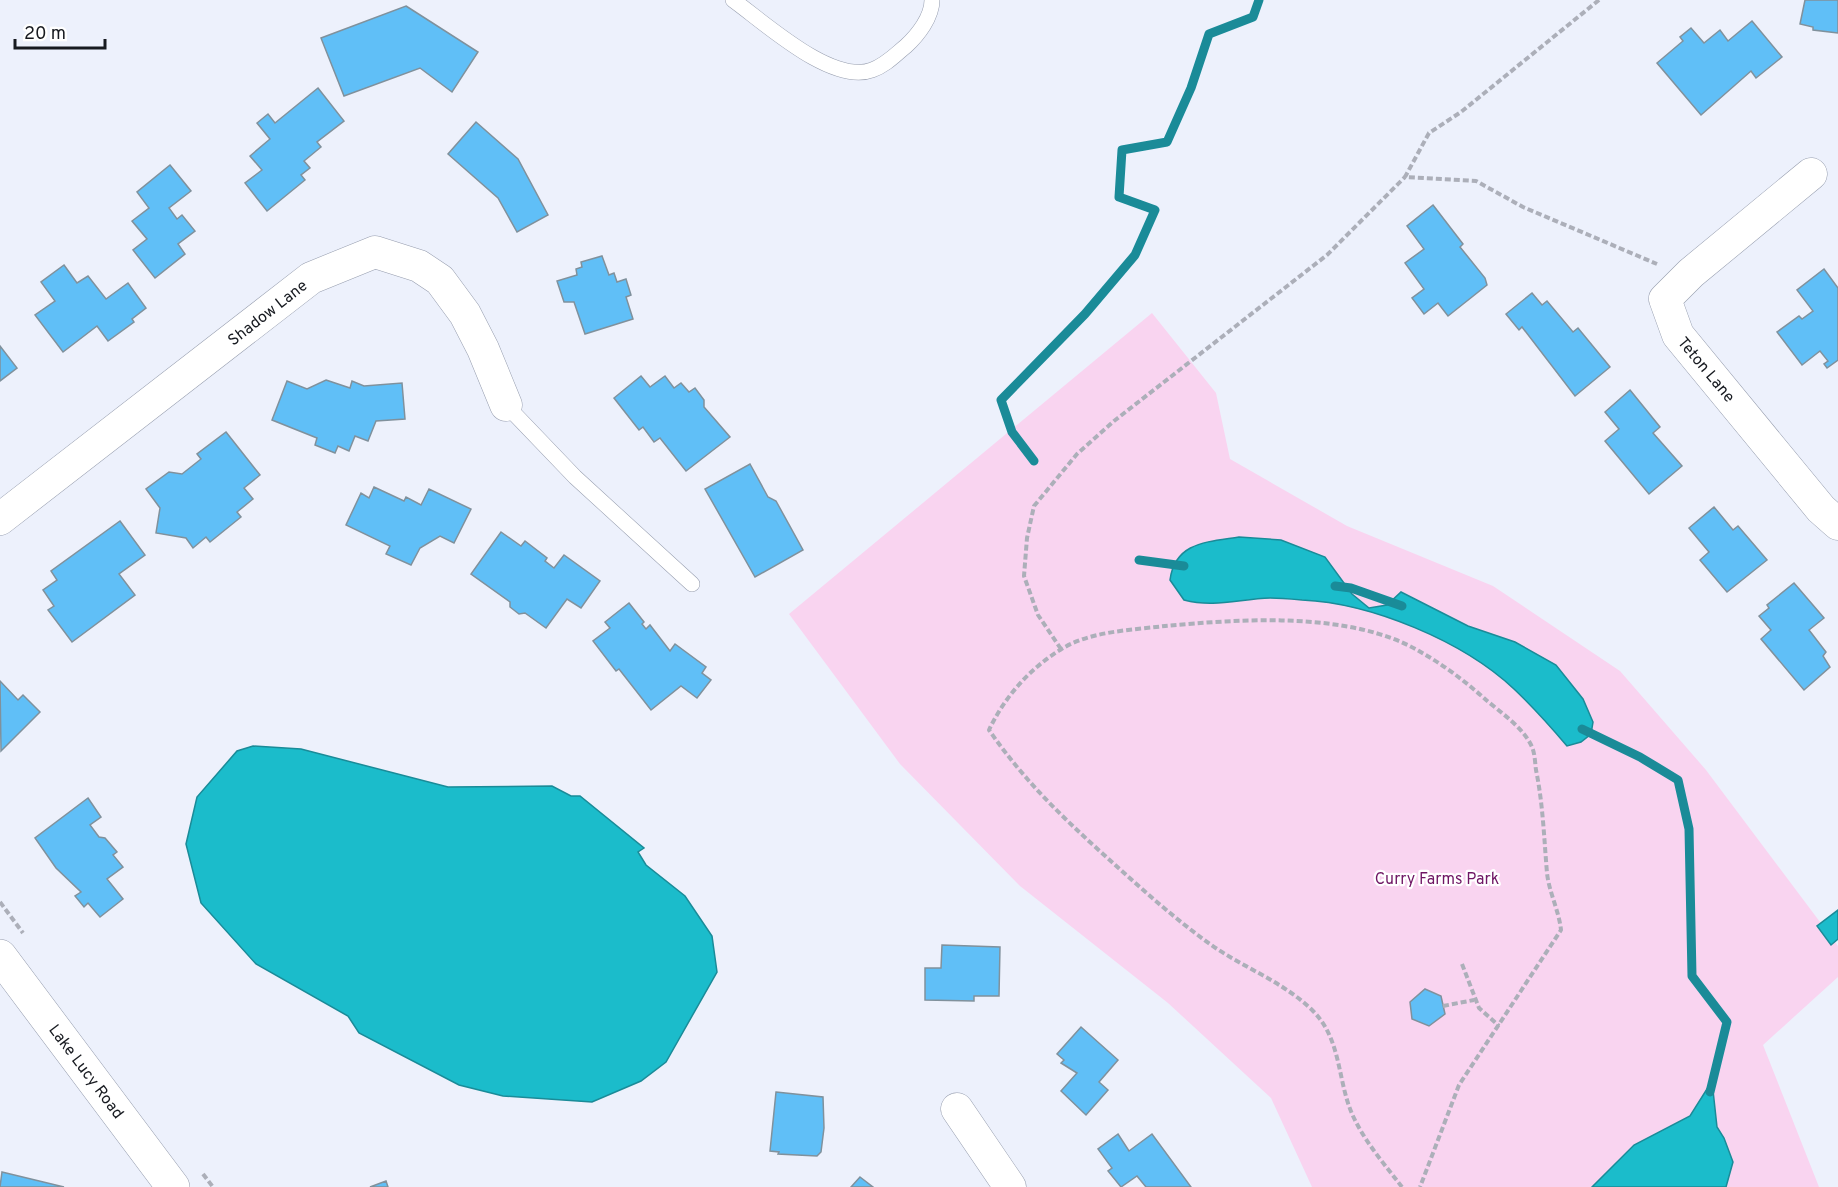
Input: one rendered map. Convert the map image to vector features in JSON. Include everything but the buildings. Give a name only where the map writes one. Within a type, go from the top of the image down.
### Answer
[{"type":"street","name":"Teton Lane","points":[[1811,174],[1691,273],[1665,299],[1678,335],[1821,509],[1838,524]]},
{"type":"street","name":"Shadow Lane","points":[[0,519],[311,278],[375,252],[419,266],[440,280],[465,314],[483,349],[506,405]]},
{"type":"street","name":"Lake Lucy Road","points":[[0,956],[173,1187]]},
{"type":"street","points":[[957,1109],[1010,1187]]},
{"type":"lane","points":[[733,0],[822,63],[852,74],[871,71],[887,63],[913,39],[932,10],[932,0]]},
{"type":"lane","points":[[506,405],[575,477],[692,584]]},
{"type":"path","points":[[1060,649],[1038,615],[1024,576],[1027,538],[1034,506],[1077,454],[1107,427],[1327,255],[1405,177],[1428,134],[1461,112],[1599,0]]},
{"type":"path","points":[[1405,177],[1476,182],[1523,207],[1643,260],[1691,273]]},
{"type":"path","points":[[1402,1187],[1374,1150],[1353,1115],[1330,1033],[1315,1013],[1294,993],[1205,941],[1151,898],[1016,770],[989,730],[1000,706],[1026,677],[1060,649],[1089,638],[1131,630],[1206,622],[1310,621],[1363,630],[1418,650],[1468,684],[1514,724],[1532,747],[1541,796],[1547,876],[1559,912],[1562,930],[1459,1085],[1420,1187]]},
{"type":"path","points":[[1462,964],[1474,1000],[1484,1015],[1499,1026]]},
{"type":"path","points":[[1443,1006],[1474,1000]]},
{"type":"green space","name":"Curry Farms Park","points":[[1152,313],[1216,393],[1230,459],[1347,526],[1493,586],[1620,671],[1706,770],[1838,946],[1838,977],[1763,1045],[1819,1187],[1312,1187],[1271,1098],[1168,1003],[1020,886],[900,764],[789,614]]},
{"type":"water","points":[[1239,537],[1281,540],[1325,557],[1352,594],[1369,608],[1387,605],[1401,592],[1468,626],[1515,642],[1556,665],[1583,699],[1593,722],[1591,734],[1581,742],[1567,746],[1514,689],[1493,672],[1469,655],[1443,641],[1386,617],[1357,608],[1294,599],[1270,598],[1216,603],[1184,600],[1170,580],[1178,558],[1194,546]]},
{"type":"water","points":[[253,746],[301,749],[448,787],[552,786],[571,796],[580,796],[644,848],[638,852],[646,865],[685,896],[712,936],[717,972],[666,1062],[641,1081],[592,1102],[503,1096],[459,1085],[359,1033],[348,1016],[256,964],[201,903],[186,844],[197,797],[237,751]]},
{"type":"water","points":[[1838,910],[1838,939],[1831,945],[1817,926]]},
{"type":"water","points":[[1712,1081],[1717,1127],[1733,1162],[1726,1187],[1592,1187],[1634,1145],[1690,1116]]},
{"type":"waterway","points":[[1034,461],[1012,432],[1001,400],[1085,314],[1135,255],[1155,210],[1119,197],[1122,150],[1167,142],[1191,88],[1209,34],[1253,17],[1259,0]]},
{"type":"waterway","points":[[1139,560],[1184,566]]},
{"type":"waterway","points":[[1335,586],[1351,588],[1402,606]]},
{"type":"waterway","points":[[1582,729],[1640,757],[1678,780],[1689,829],[1692,976],[1727,1022],[1710,1092]]}]
